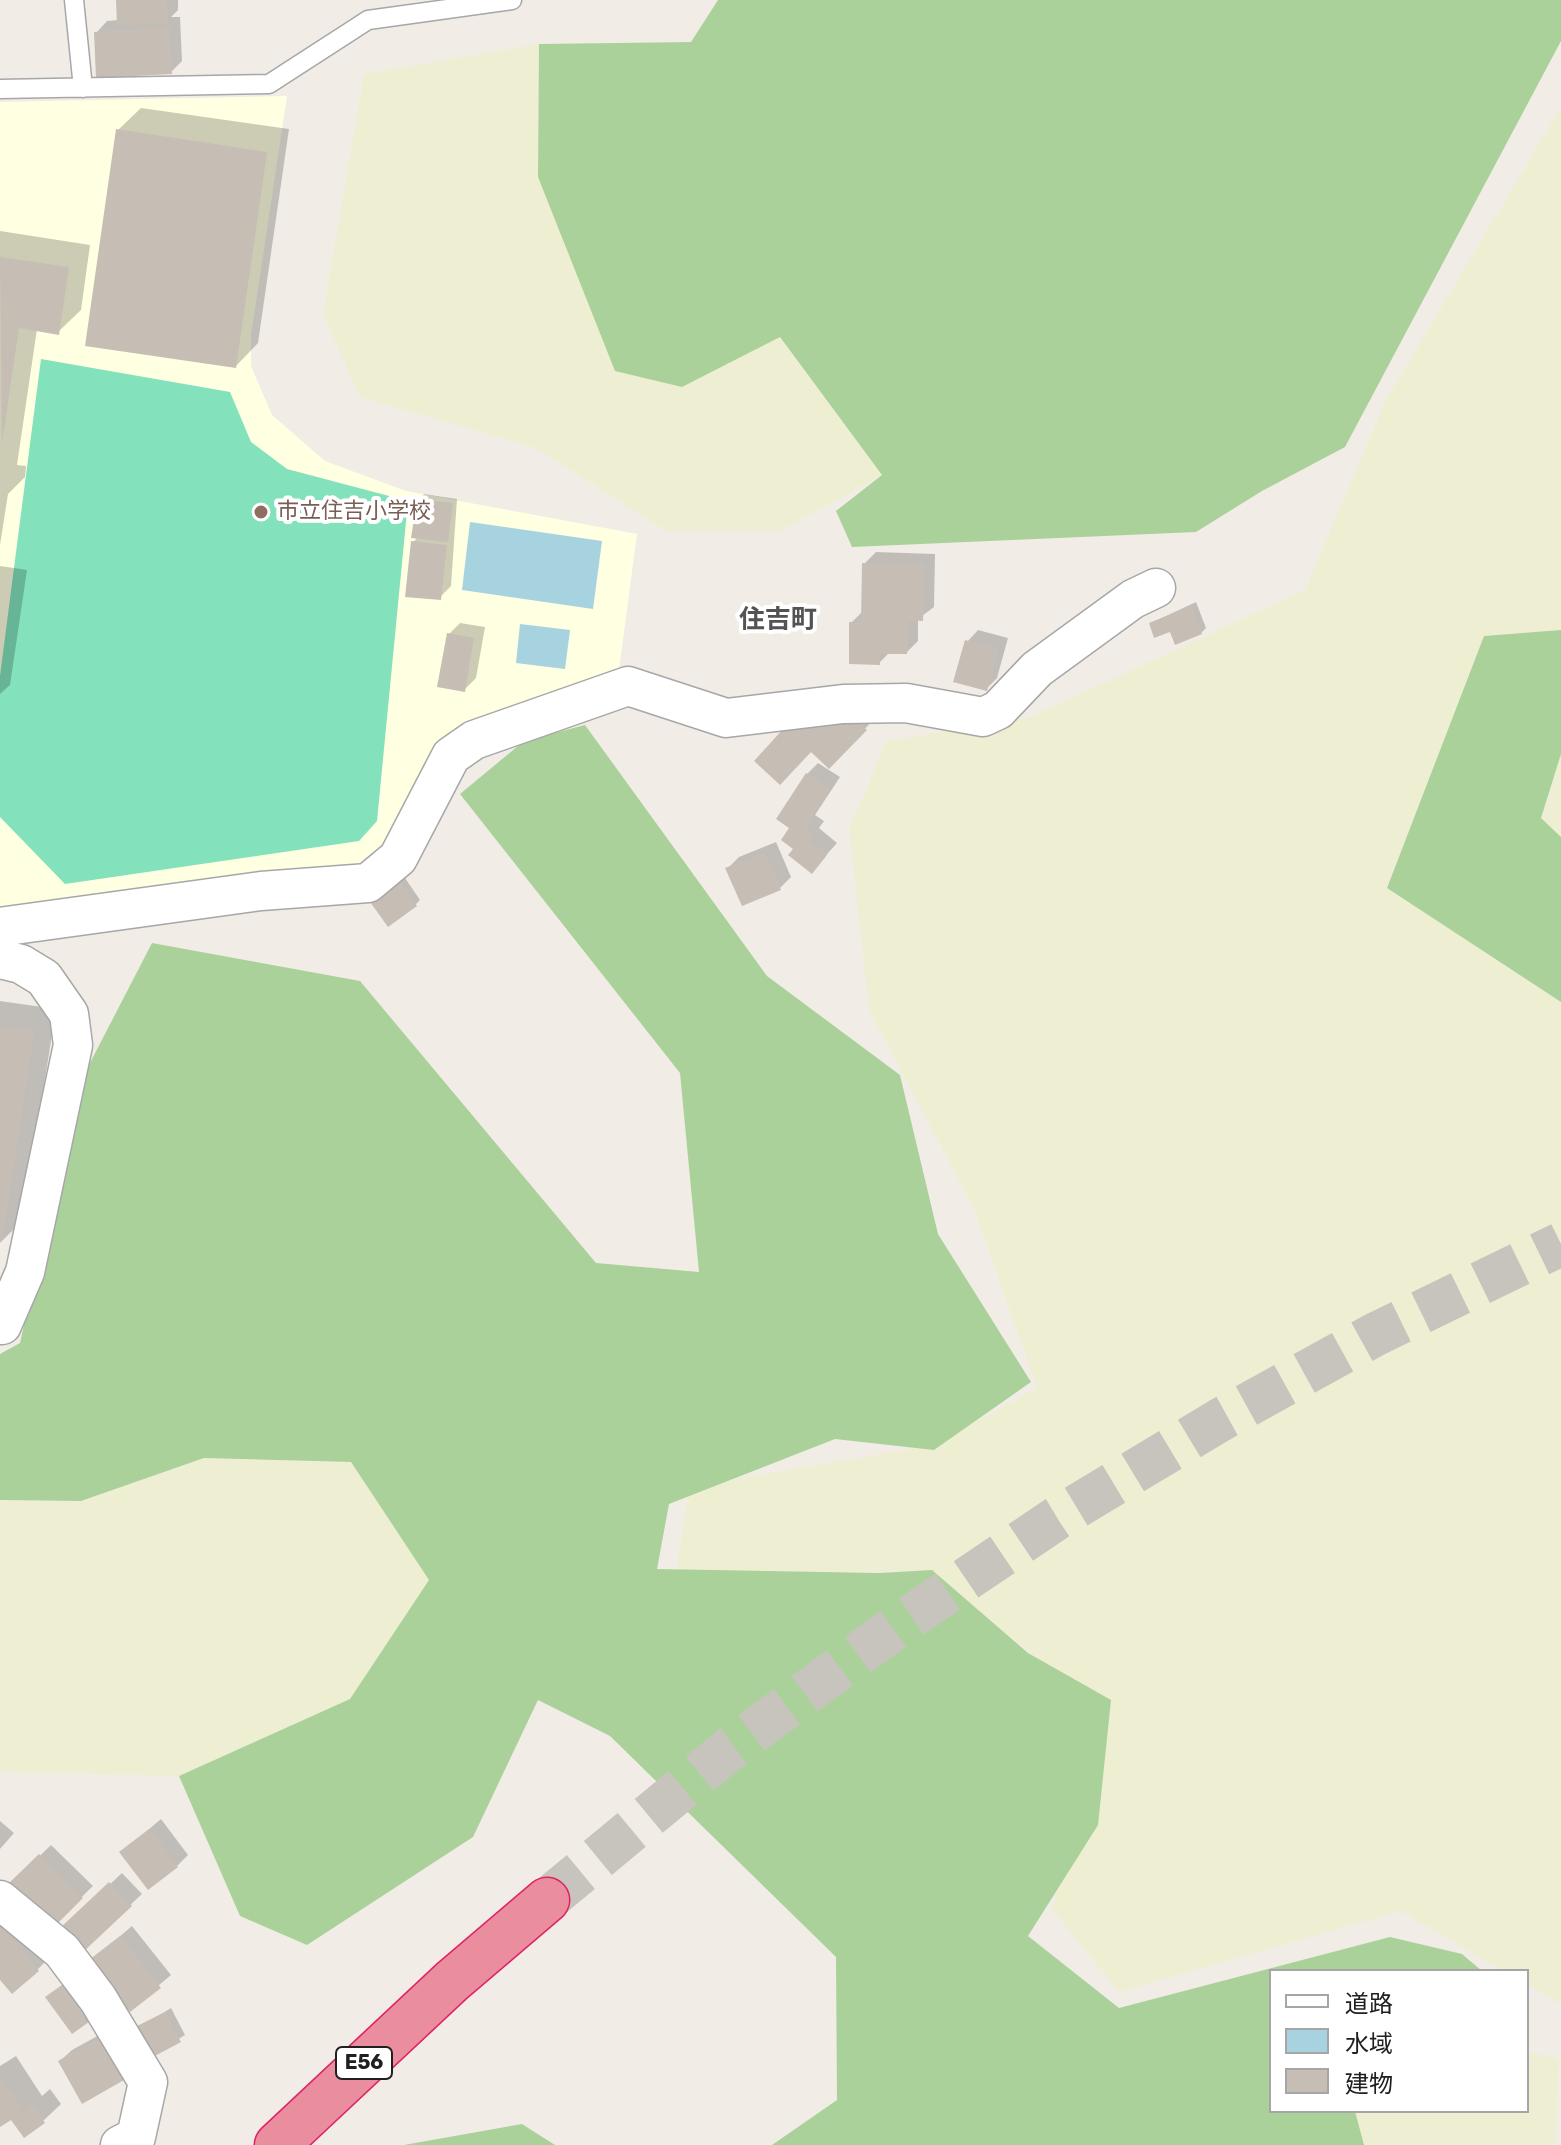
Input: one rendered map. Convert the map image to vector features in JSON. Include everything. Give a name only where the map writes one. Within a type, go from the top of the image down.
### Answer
[{"type":"highway","name":"E56","points":[[277,2145],[452,1981],[547,1900]]},
{"type":"highway","points":[[322,2145],[452,1981]]},
{"type":"street","points":[[0,927],[261,891],[368,883],[398,858],[451,756],[474,740],[628,686],[726,718],[843,704],[906,703],[983,717],[998,710],[1037,669],[1133,599],[1156,588]]},
{"type":"street","points":[[0,959],[21,964],[44,978],[69,1014],[73,1045],[25,1272],[2,1325]]},
{"type":"street","points":[[0,1900],[62,1951],[98,1999],[148,2082],[136,2137],[120,2145]]},
{"type":"lane","points":[[74,0],[83,88]]},
{"type":"lane","points":[[0,89],[269,84],[368,20],[512,0]]},
{"type":"shaded area","points":[[539,44],[538,177],[682,387],[779,337],[882,475],[780,531],[666,531],[536,448],[360,397],[323,314],[364,74]]},
{"type":"shaded area","name":"市立住吉小学校","points":[[287,96],[251,335],[251,366],[272,415],[325,461],[406,491],[637,534],[619,670],[447,740],[389,846],[364,864],[0,914],[0,102]]},
{"type":"shaded area","points":[[1561,107],[1561,630],[1484,636],[1387,887],[1561,1002],[1561,2004],[1529,1985],[1529,1969],[1501,1969],[1400,1911],[1119,1992],[1052,1909],[1100,1709],[929,1571],[676,1574],[689,1487],[934,1445],[1037,1388],[975,1211],[869,1010],[849,830],[886,741],[1028,718],[1305,590],[1386,400]]},
{"type":"shaded area","points":[[1561,754],[1561,837],[1541,819]]},
{"type":"shaded area","points":[[204,1458],[351,1462],[429,1580],[350,1699],[179,1776],[0,1772],[0,1500],[81,1501]]},
{"type":"shaded area","points":[[1529,2052],[1559,2058],[1555,2145],[1364,2145],[1356,2113],[1529,2113]]},
{"type":"green space","points":[[718,0],[1561,0],[1561,41],[1345,447],[1262,491],[1196,532],[852,547],[836,511],[882,475],[780,337],[682,387],[615,371],[538,177],[539,44],[691,42]]},
{"type":"green space","points":[[41,359],[230,392],[251,442],[287,469],[408,501],[377,821],[359,841],[65,884],[0,817],[0,676]]},
{"type":"green space","points":[[1561,630],[1561,754],[1541,818],[1561,837],[1561,1002],[1387,888],[1484,636]]},
{"type":"green space","points":[[585,725],[767,976],[900,1075],[938,1234],[1031,1382],[934,1450],[835,1439],[669,1504],[657,1569],[879,1573],[932,1570],[1028,1653],[1111,1700],[1098,1825],[1028,1936],[1119,2008],[1390,1937],[1462,1954],[1480,1969],[1269,1969],[1269,2113],[1356,2113],[1364,2145],[772,2145],[837,2100],[836,1957],[610,1736],[538,1700],[473,1837],[307,1945],[240,1916],[179,1776],[350,1699],[429,1580],[351,1462],[204,1458],[81,1501],[0,1500],[0,1354],[20,1343],[77,1088],[152,943],[360,981],[596,1263],[699,1272],[680,1073],[460,794],[524,741]]},
{"type":"green space","points":[[522,2124],[555,2145],[404,2145]]},
{"type":"water","points":[[470,522],[602,541],[593,609],[462,590]]},
{"type":"water","points":[[520,624],[570,630],[565,669],[516,663]]},
{"type":"building","points":[[116,0],[166,0],[168,23],[117,25]]},
{"type":"building","points":[[169,27],[172,74],[96,78],[94,32]]},
{"type":"building","points":[[116,129],[267,152],[236,368],[85,346]]},
{"type":"building","points":[[0,257],[69,267],[59,335],[19,328],[2,443]]},
{"type":"building","points":[[417,499],[453,503],[448,542],[411,538]]},
{"type":"building","points":[[411,541],[447,545],[441,600],[405,597]]},
{"type":"building","points":[[862,563],[925,564],[923,621],[908,620],[907,654],[880,654],[880,665],[849,664],[849,622],[861,622]]},
{"type":"building","points":[[1191,606],[1202,634],[1175,645],[1170,632],[1154,638],[1149,623]]},
{"type":"building","points":[[447,633],[474,638],[465,692],[437,687]]},
{"type":"building","points":[[965,640],[998,649],[987,691],[953,682]]},
{"type":"building","points":[[845,710],[867,730],[829,769],[811,752],[780,785],[754,761],[785,727],[790,732],[800,723],[806,728],[814,719],[827,730]]},
{"type":"building","points":[[806,773],[830,789],[805,827],[814,834],[809,840],[827,855],[812,874],[788,855],[793,849],[781,840],[789,828],[776,819]]},
{"type":"building","points":[[764,852],[781,890],[742,906],[725,868]]},
{"type":"building","points":[[398,879],[417,906],[388,927],[368,899]]},
{"type":"building","points":[[0,1026],[34,1031],[2,1241],[0,1241]]},
{"type":"building","points":[[149,1829],[178,1867],[148,1890],[119,1852]]},
{"type":"building","points":[[39,1854],[83,1898],[52,1929],[8,1884]]},
{"type":"building","points":[[109,1882],[132,1906],[82,1953],[59,1929]]},
{"type":"building","points":[[0,1925],[39,1971],[12,1994],[0,1980]]},
{"type":"building","points":[[120,1936],[161,1988],[130,2012],[89,1960]]},
{"type":"building","points":[[69,1980],[96,2017],[72,2034],[45,1997]]},
{"type":"building","points":[[165,2012],[181,2042],[151,2058],[135,2027]]},
{"type":"building","points":[[100,2038],[124,2080],[82,2104],[58,2061]]},
{"type":"building","points":[[0,2075],[24,2111],[32,2105],[45,2123],[24,2138],[11,2120],[0,2127]]},
{"type":"tunnel","points":[[547,1900],[732,1747],[897,1626],[1057,1518],[1220,1420],[1374,1335],[1561,1244]]},
{"type":"place","name":"市立住吉小学校","points":[[261,512]]},
{"type":"district","name":"住吉町","points":[[778,620]]}]
